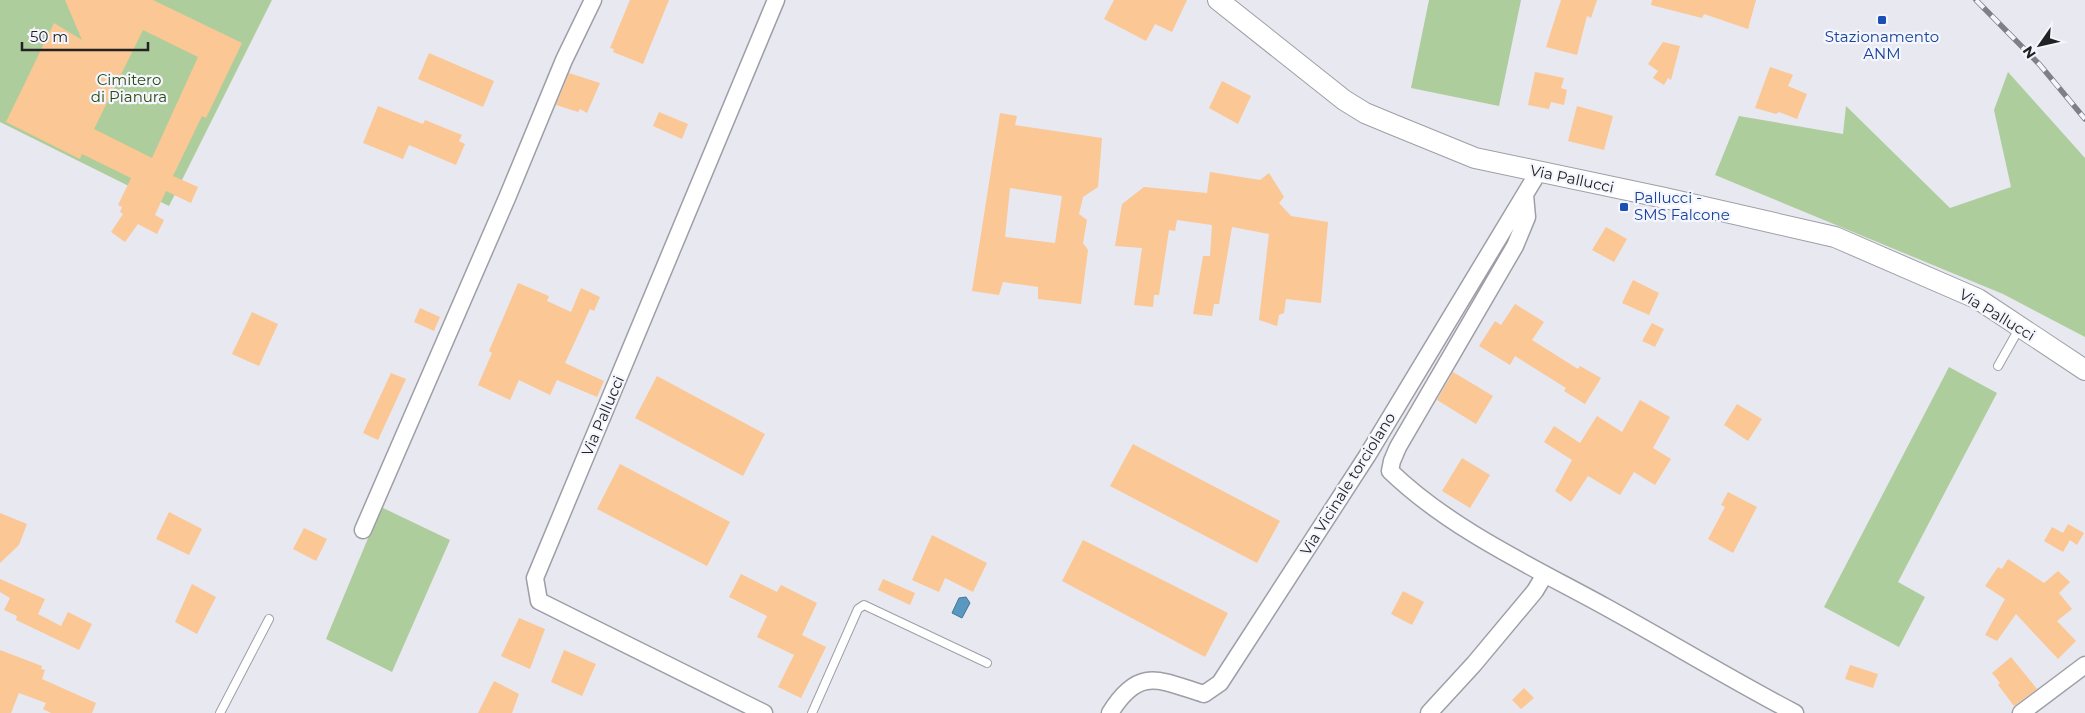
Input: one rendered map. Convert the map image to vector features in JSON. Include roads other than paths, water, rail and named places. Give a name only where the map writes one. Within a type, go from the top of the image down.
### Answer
[{"type":"street","points":[[364,530],[507,198],[564,60],[593,0]]},
{"type":"street","name":"Via Pallucci","points":[[764,713],[539,601],[535,578],[776,0]]},
{"type":"street","name":"Via Pallucci","points":[[1218,0],[1344,100],[1365,113],[1475,158],[1835,237],[1978,299],[2085,370]]},
{"type":"street","name":"Via Vicinale torciolano","points":[[1110,713],[1120,696],[1131,686],[1144,681],[1159,680],[1204,694],[1220,683],[1367,456],[1539,172]]},
{"type":"street","points":[[1390,472],[1398,447],[1515,246],[1527,217],[1525,195]]},
{"type":"street","points":[[1367,456],[1439,510],[1544,576],[1604,606],[1722,674],[1795,713]]},
{"type":"street","points":[[1429,713],[1480,658],[1544,576]]},
{"type":"street","points":[[2021,713],[2085,665]]},
{"type":"lane","points":[[1998,366],[2020,327]]},
{"type":"lane","points":[[812,713],[858,609],[864,605],[987,663]]},
{"type":"lane","points":[[220,713],[269,619]]},
{"type":"water","points":[[966,597],[970,603],[962,618],[952,613],[959,598]]},
{"type":"railway","points":[[1976,0],[2040,65],[2085,119]]},
{"type":"place","name":"Stazionamento ANM","points":[[1882,20]]},
{"type":"place","name":"Pallucci - SMS Falcone","points":[[1624,207]]},
{"type":"park label","name":"Cimitero di Pianura","points":[[129,88]]}]
